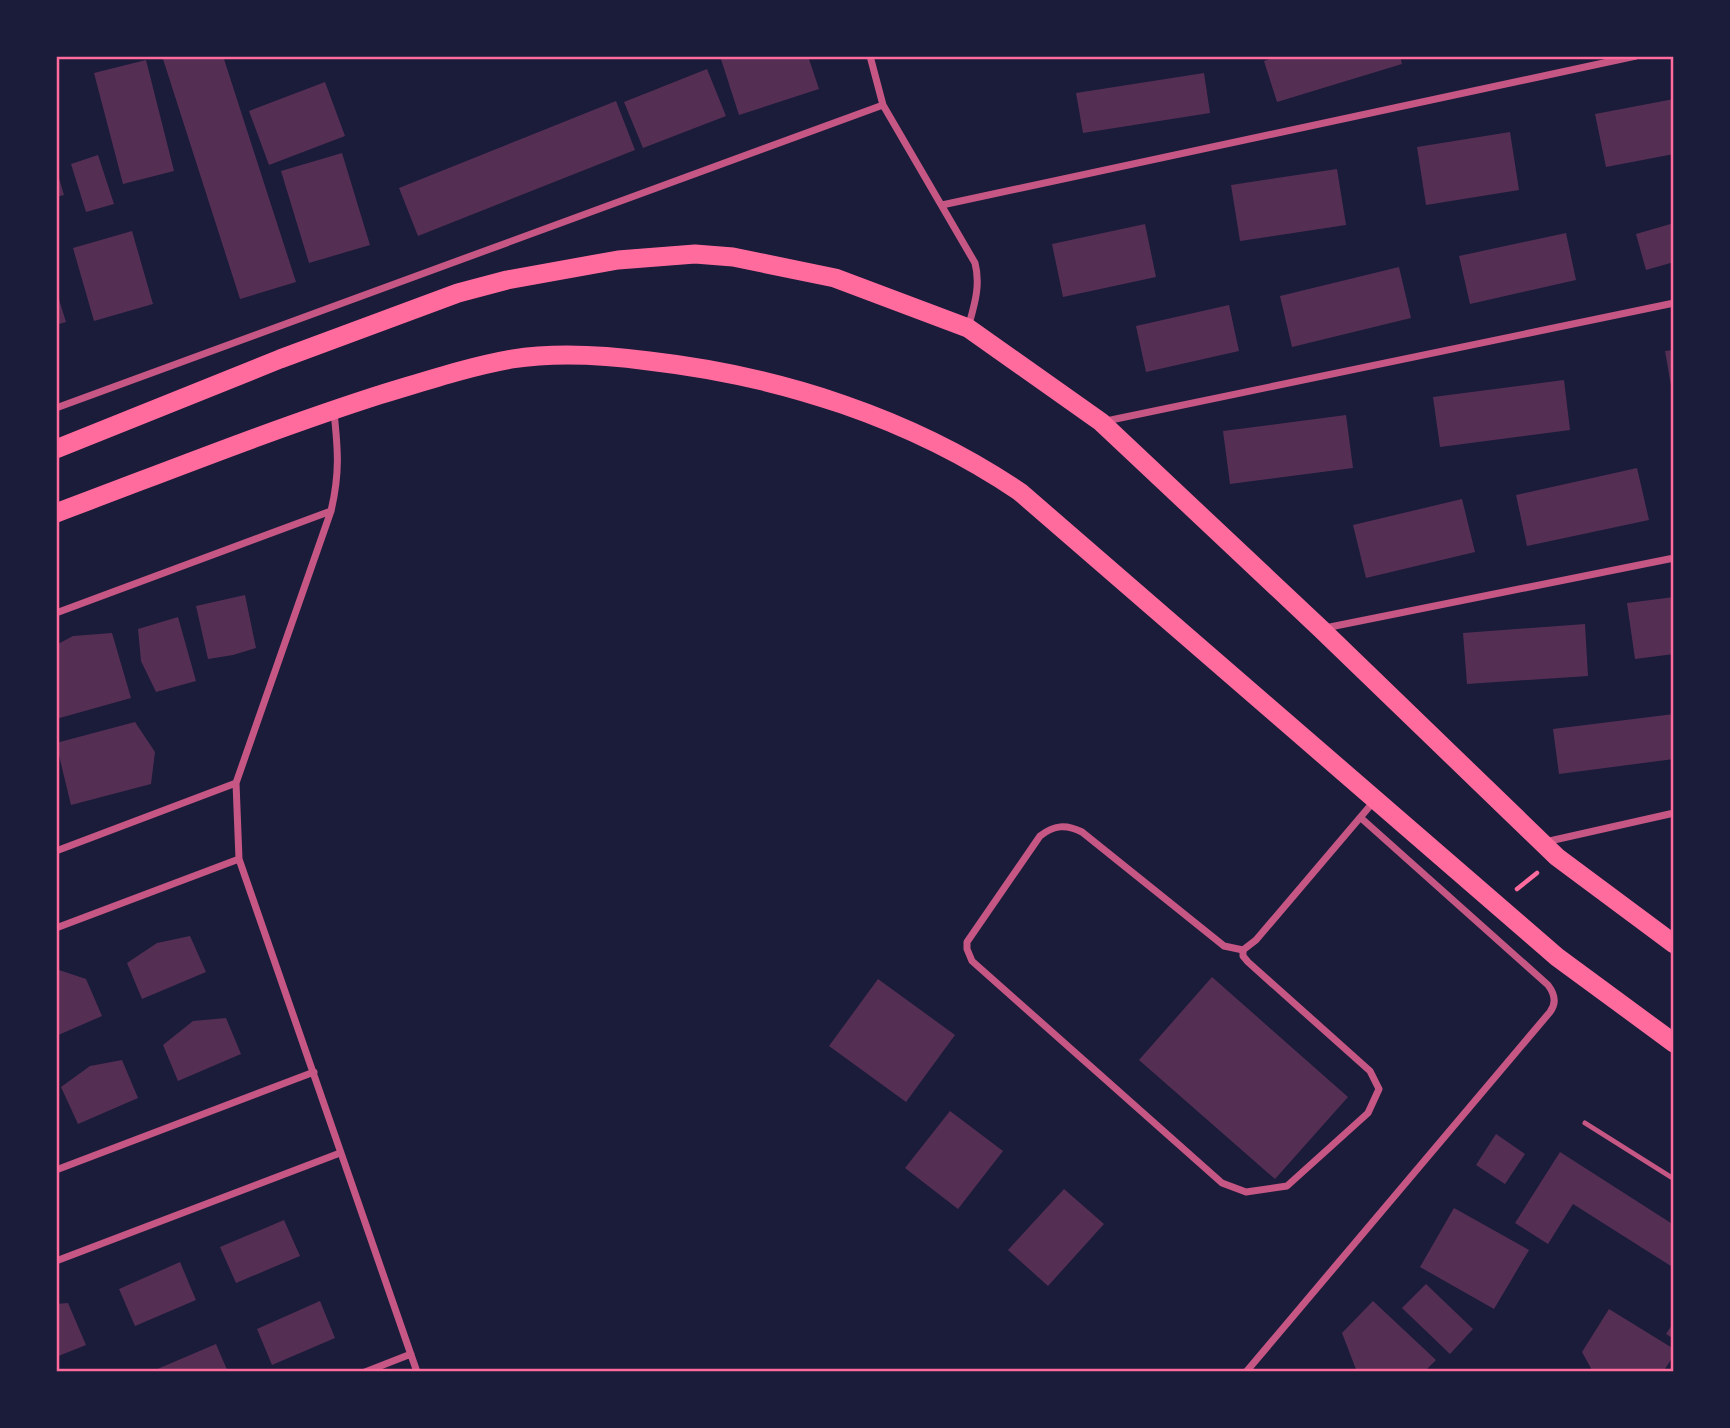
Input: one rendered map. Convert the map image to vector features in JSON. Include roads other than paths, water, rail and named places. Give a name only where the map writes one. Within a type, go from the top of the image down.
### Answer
[{"type":"highway","points":[[56,449],[280,359],[458,293],[507,280],[618,260],[672,254],[733,257],[835,278],[968,328],[1101,422],[1557,857],[1674,944]]},
{"type":"highway","points":[[56,513],[334,410],[453,373],[513,359],[573,355],[694,366],[827,399],[890,421],[955,452],[1020,492],[1556,957],[1674,1043]]},
{"type":"street","points":[[870,56],[883,105],[975,263],[979,277],[978,293],[968,328]]},
{"type":"street","points":[[942,205],[1636,56]]},
{"type":"street","points":[[56,408],[883,105]]},
{"type":"street","points":[[1101,422],[1674,303]]},
{"type":"street","points":[[334,410],[338,482],[331,511],[236,783],[239,859],[418,1372]]},
{"type":"street","points":[[56,614],[331,511]]},
{"type":"street","points":[[1321,629],[1674,558]]},
{"type":"street","points":[[56,851],[236,783]]},
{"type":"street","points":[[1244,950],[1224,946],[1082,832],[1064,826],[1055,827],[1040,836],[967,942],[972,961],[1222,1183],[1246,1192],[1287,1186],[1368,1113],[1379,1088],[1370,1071],[1248,962],[1243,956],[1244,950],[1256,940],[1376,799]]},
{"type":"street","points":[[1542,843],[1674,813]]},
{"type":"street","points":[[1246,1372],[1550,1012],[1554,1003],[1552,990],[1548,985],[1361,818]]},
{"type":"street","points":[[56,928],[239,859]]},
{"type":"street","points":[[56,1170],[314,1072]]},
{"type":"street","points":[[56,1261],[340,1153]]},
{"type":"street","points":[[365,1372],[411,1354]]},
{"type":"lane","points":[[1585,1123],[1674,1179]]}]
